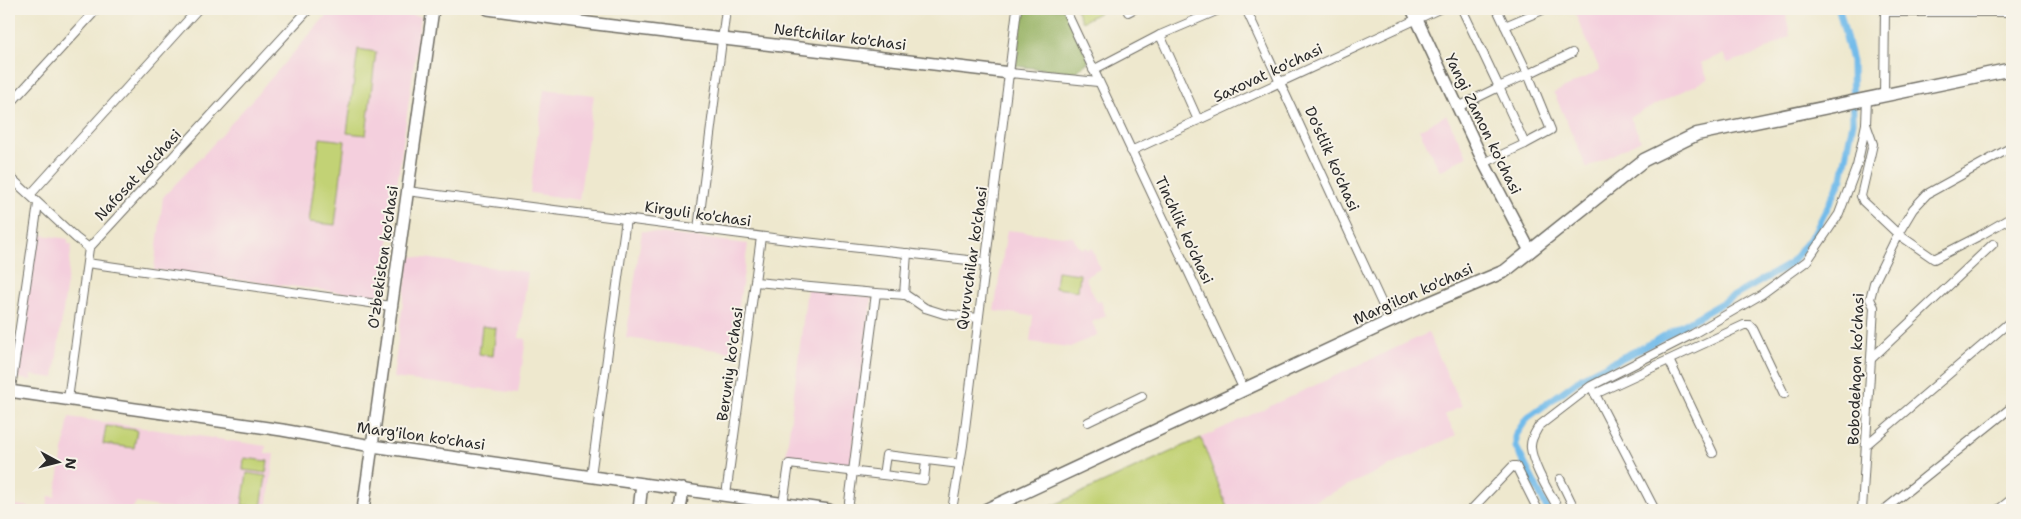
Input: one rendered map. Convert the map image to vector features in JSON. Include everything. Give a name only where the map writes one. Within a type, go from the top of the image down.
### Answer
[{"type":"main road","points":[[1864,100],[2012,69]]},
{"type":"main road","name":"Marg'ilon ko'chasi","points":[[986,510],[1390,321],[1504,271],[1644,160],[1697,134],[1864,100]]},
{"type":"street","points":[[9,105],[97,9]]},
{"type":"street","points":[[30,195],[198,9]]},
{"type":"street","name":"Nafosat ko'chasi","points":[[89,248],[309,9]]},
{"type":"street","name":"O'zbekiston ko'chasi","points":[[363,510],[433,9]]},
{"type":"street","name":"Neftchilar ko'chasi","points":[[488,9],[1010,73]]},
{"type":"street","points":[[698,229],[726,9]]},
{"type":"street","name":"Quruvchilar ko'chasi","points":[[952,510],[960,464],[1017,9]]},
{"type":"street","name":"Tinchlik ko'chasi","points":[[1066,9],[1098,82],[1160,207],[1244,390]]},
{"type":"street","name":"Do'stlik ko'chasi","points":[[1246,9],[1282,82],[1390,321]]},
{"type":"street","name":"Saxovat ko'chasi","points":[[1131,151],[1282,82],[1414,14],[1440,9]]},
{"type":"street","points":[[1462,9],[1525,144]]},
{"type":"street","points":[[1484,163],[1551,130],[1528,74],[1497,9]]},
{"type":"street","points":[[1505,26],[1544,9]]},
{"type":"street","points":[[1093,70],[1160,35],[1215,10]]},
{"type":"street","points":[[1884,95],[1885,10],[2012,12]]},
{"type":"street","name":"Yangi Zamon ko'chasi","points":[[1414,14],[1484,163],[1530,251]]},
{"type":"street","points":[[1160,35],[1198,120]]},
{"type":"street","points":[[1458,107],[1572,53]]},
{"type":"street","points":[[1010,73],[1098,82]]},
{"type":"street","points":[[1864,100],[1866,124],[1872,144],[1861,196],[1863,201],[1898,234],[1934,259],[2012,217]]},
{"type":"street","points":[[1559,510],[1535,463],[1531,448],[1533,435],[1539,426],[1593,390],[1762,294],[1807,261],[1839,214],[1857,166],[1866,124]]},
{"type":"street","name":"Bobodehqon koʼchasi","points":[[1862,510],[1874,307],[1870,294],[1898,234],[1913,209],[1926,194],[2012,147]]},
{"type":"street","points":[[9,176],[89,248],[68,399]]},
{"type":"street","name":"Kirguli ko'chasi","points":[[407,191],[762,237],[986,262]]},
{"type":"street","points":[[9,395],[38,204]]},
{"type":"street","points":[[591,476],[626,219]]},
{"type":"street","name":"Beruniy ko'chasi","points":[[726,495],[762,237]]},
{"type":"street","points":[[1871,359],[1993,244]]},
{"type":"street","points":[[904,295],[907,253]]},
{"type":"street","points":[[87,264],[391,306]]},
{"type":"street","points":[[755,282],[904,295],[925,308],[944,314],[978,318]]},
{"type":"street","points":[[848,510],[876,293]]},
{"type":"street","points":[[1866,445],[2012,320]]},
{"type":"street","points":[[1593,390],[1668,360],[1744,325],[1753,329],[1784,394]]},
{"type":"street","points":[[1668,360],[1713,453]]},
{"type":"street","points":[[1593,390],[1655,510]]},
{"type":"street","name":"Marg'ilon ko'chasi","points":[[9,395],[68,399],[282,430],[372,446],[829,510]]},
{"type":"street","points":[[1088,422],[1142,396]]},
{"type":"street","points":[[1884,510],[2012,406]]},
{"type":"street","points":[[883,475],[886,455],[960,464]]},
{"type":"street","points":[[783,504],[789,464],[924,480],[926,460]]},
{"type":"street","points":[[1471,510],[1513,466],[1516,466],[1538,510]]},
{"type":"street","points":[[1560,479],[1575,510]]},
{"type":"street","points":[[639,510],[642,484]]},
{"type":"street","points":[[680,510],[683,490]]},
{"type":"street","points":[[1998,510],[2012,499]]},
{"type":"shaded area","points":[[332,9],[354,9],[421,16],[381,297],[154,270],[163,197],[206,152]]},
{"type":"shaded area","points":[[1573,9],[1785,9],[1790,36],[1759,53],[1728,63],[1723,54],[1701,63],[1708,79],[1630,117],[1641,140],[1587,168],[1554,93],[1600,70]]},
{"type":"shaded area","points":[[544,89],[594,95],[579,200],[530,193]]},
{"type":"shaded area","points":[[1446,115],[1467,156],[1440,171],[1419,130]]},
{"type":"shaded area","points":[[1007,230],[1073,237],[1077,245],[1082,249],[1086,247],[1088,250],[1092,248],[1100,269],[1085,277],[1097,302],[1101,301],[1106,316],[1092,322],[1098,335],[1070,347],[1030,342],[1033,316],[994,311]]},
{"type":"shaded area","points":[[642,231],[748,244],[732,352],[626,338]]},
{"type":"shaded area","points":[[36,234],[68,239],[68,244],[72,244],[54,378],[31,375],[31,380],[15,378]]},
{"type":"shaded area","points":[[409,256],[528,272],[519,338],[526,339],[518,393],[393,378]]},
{"type":"shaded area","points":[[807,289],[872,297],[851,465],[786,457]]},
{"type":"shaded area","points":[[1428,333],[1462,406],[1445,415],[1456,435],[1295,510],[1228,510],[1201,438]]},
{"type":"shaded area","points":[[69,417],[266,446],[265,454],[274,454],[267,510],[178,510],[136,503],[131,510],[9,510],[9,504],[46,509],[49,496],[55,497]]},
{"type":"green space","points":[[1023,9],[1065,9],[1089,61],[1075,73],[1016,66]]},
{"type":"green space","points":[[1076,9],[1099,9],[1100,12],[1082,22]]},
{"type":"green space","points":[[358,49],[376,52],[366,135],[347,133]]},
{"type":"green space","points":[[320,138],[345,141],[335,225],[309,222]]},
{"type":"green space","points":[[1057,271],[1080,274],[1078,291],[1055,288]]},
{"type":"green space","points":[[482,326],[496,328],[493,356],[479,354]]},
{"type":"green space","points":[[106,426],[137,430],[134,448],[103,444]]},
{"type":"green space","points":[[1201,438],[1228,510],[1043,510]]},
{"type":"green space","points":[[244,458],[268,461],[266,473],[243,470]]},
{"type":"green space","points":[[247,473],[266,476],[261,508],[242,505]]},
{"type":"waterway","points":[[1548,510],[1516,447],[1516,435],[1527,418],[1583,377],[1652,343],[1790,264],[1814,234],[1842,178],[1853,122],[1852,61],[1839,9]]}]
